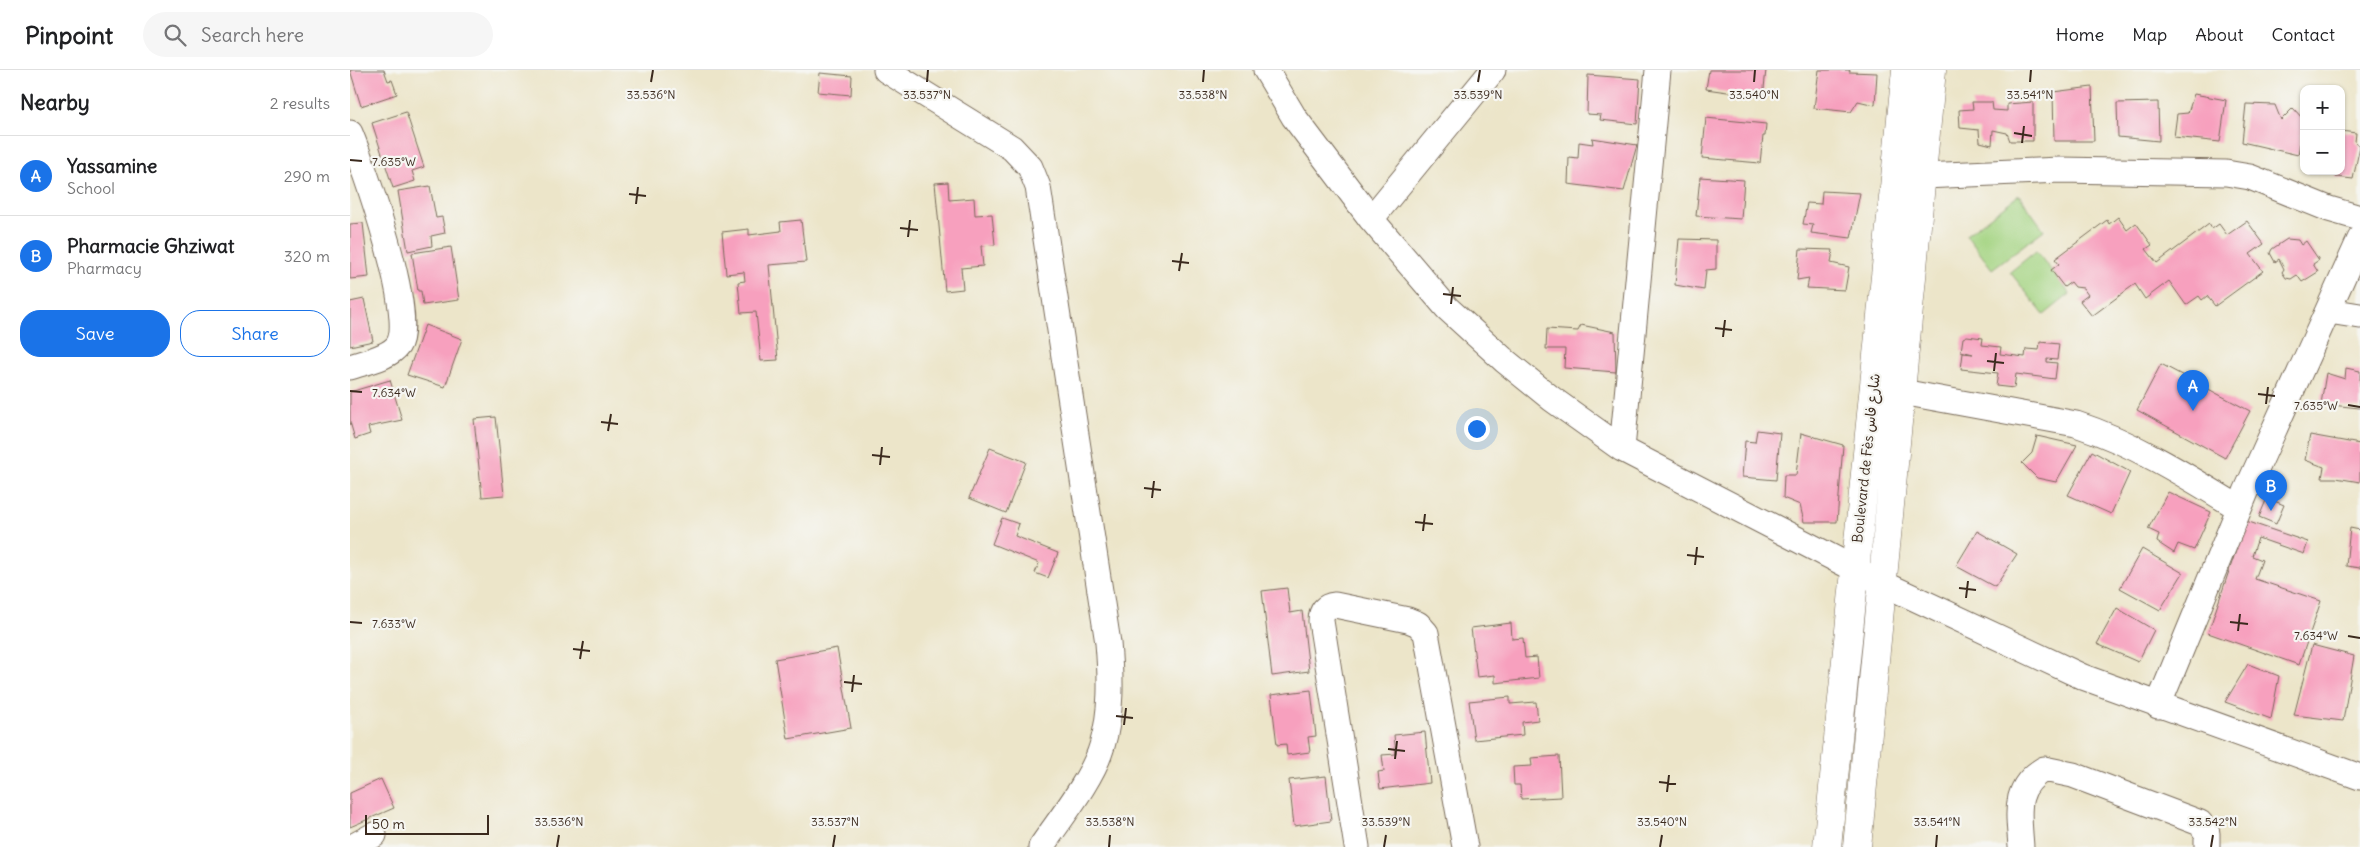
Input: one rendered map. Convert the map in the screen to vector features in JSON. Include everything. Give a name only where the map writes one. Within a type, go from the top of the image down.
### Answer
[{"type":"main road","name":"Boulevard de Fès شارع فاس","points":[[1827,847],[1906,70]]},
{"type":"main road","name":"Boulevard de Fès شارع فاس","points":[[1857,847],[1932,70]]},
{"type":"street","points":[[886,70],[1012,148],[1030,167],[1038,187],[1108,643],[1111,687],[1102,747],[1083,784],[1041,847]]},
{"type":"street","points":[[1266,70],[1294,117],[1371,219],[1447,308],[1552,399],[1622,449],[1882,583],[2083,677],[2158,706],[2360,776]]},
{"type":"street","points":[[1371,219],[1493,70]]},
{"type":"street","points":[[1622,449],[1658,70]]},
{"type":"street","points":[[350,133],[386,238],[398,297],[402,332],[398,345],[392,351],[350,367]]},
{"type":"street","points":[[1923,176],[2060,170],[2226,173],[2250,177],[2321,206],[2360,218]]},
{"type":"street","points":[[2158,706],[2240,508],[2360,239]]},
{"type":"street","points":[[2329,311],[2360,316]]},
{"type":"street","points":[[1902,392],[2076,424],[2102,433],[2190,478],[2240,508]]},
{"type":"street","points":[[1357,847],[1321,621],[1323,610],[1328,606],[1335,605],[1408,620],[1423,628],[1427,640],[1465,847]]},
{"type":"street","points":[[2021,847],[2019,801],[2031,777],[2044,769],[2073,775],[2200,823],[2207,833],[2207,847]]},
{"type":"street","points":[[352,847],[374,835]]},
{"type":"green space","points":[[2019,195],[2044,230],[1992,269],[1966,235]]},
{"type":"green space","points":[[2036,251],[2070,294],[2044,315],[2010,272]]},
{"type":"building","points":[[350,70],[384,70],[388,81],[392,80],[397,94],[361,106]]},
{"type":"building","points":[[1709,70],[1766,70],[1763,97],[1706,89]]},
{"type":"building","points":[[1819,70],[1850,70],[1849,72],[1877,73],[1875,105],[1858,101],[1851,112],[1814,108]]},
{"type":"building","points":[[820,73],[852,76],[851,95],[818,92]]},
{"type":"building","points":[[1588,75],[1640,79],[1637,124],[1600,120],[1601,115],[1587,114]]},
{"type":"building","points":[[2092,87],[2094,141],[2054,141],[2053,92]]},
{"type":"building","points":[[2194,94],[2226,100],[2220,142],[2174,137],[2177,114],[2188,113]]},
{"type":"building","points":[[1972,102],[1992,102],[1993,110],[2007,111],[2007,104],[2033,102],[2033,141],[2010,141],[2007,133],[1993,130],[1992,145],[1980,142],[1979,130],[1960,128],[1959,110],[1973,109]]},
{"type":"building","points":[[2158,102],[2159,141],[2118,137],[2117,103]]},
{"type":"building","points":[[2246,104],[2275,105],[2281,120],[2293,108],[2300,116],[2298,155],[2242,142]]},
{"type":"building","points":[[406,112],[424,167],[412,171],[415,181],[393,188],[372,123]]},
{"type":"building","points":[[1706,118],[1766,124],[1760,163],[1702,158]]},
{"type":"building","points":[[2345,132],[2356,133],[2355,142],[2360,146],[2353,179],[2336,177],[2336,175],[2345,175]]},
{"type":"building","points":[[1592,138],[1637,145],[1624,191],[1568,184],[1569,157],[1578,158],[1579,142],[1593,144]]},
{"type":"building","points":[[1700,177],[1744,180],[1741,219],[1696,216]]},
{"type":"building","points":[[948,182],[949,200],[974,198],[975,215],[992,214],[995,245],[981,246],[983,266],[961,268],[963,289],[945,291],[935,183]]},
{"type":"building","points":[[430,186],[436,218],[442,217],[445,233],[431,236],[432,246],[408,251],[398,191]]},
{"type":"building","points":[[1822,191],[1860,193],[1851,238],[1811,233],[1813,225],[1803,224],[1807,203],[1821,204]]},
{"type":"building","points":[[2118,217],[2127,230],[2136,223],[2152,245],[2146,249],[2157,263],[2209,224],[2212,229],[2219,224],[2227,235],[2247,221],[2264,244],[2250,254],[2263,271],[2215,306],[2207,296],[2202,300],[2199,296],[2186,305],[2169,281],[2145,299],[2135,284],[2092,316],[2080,301],[2088,295],[2083,288],[2075,287],[2071,282],[2064,287],[2051,270],[2059,264],[2055,259],[2107,220],[2109,224]]},
{"type":"building","points":[[801,220],[806,262],[769,265],[778,360],[761,361],[756,312],[741,313],[738,282],[745,281],[744,272],[726,274],[722,232],[749,229],[749,235],[781,231],[780,222]]},
{"type":"building","points":[[363,223],[369,277],[350,279],[350,224]]},
{"type":"building","points":[[1679,239],[1716,240],[1716,269],[1706,270],[1704,290],[1675,285]]},
{"type":"building","points":[[2287,239],[2298,240],[2301,245],[2306,241],[2319,260],[2313,264],[2318,272],[2302,282],[2297,275],[2291,279],[2286,278],[2282,272],[2284,269],[2279,259],[2275,262],[2270,253],[2272,249]]},
{"type":"building","points":[[451,247],[459,300],[423,305],[421,291],[418,291],[412,253]]},
{"type":"building","points":[[1800,249],[1833,250],[1831,263],[1849,267],[1845,290],[1807,288],[1809,278],[1797,280]]},
{"type":"building","points":[[364,299],[373,341],[350,346],[350,302]]},
{"type":"building","points":[[425,325],[462,339],[445,387],[407,375]]},
{"type":"building","points":[[1581,325],[1615,332],[1616,372],[1564,368],[1565,349],[1546,349],[1547,329],[1578,331]]},
{"type":"building","points":[[1967,336],[1983,338],[1982,345],[2001,347],[2000,354],[2025,357],[2026,349],[2039,350],[2040,342],[2059,344],[2057,360],[2047,359],[2047,362],[2057,363],[2055,379],[2016,374],[2014,388],[1996,386],[1998,373],[1961,369],[1963,353],[1973,354],[1961,351],[1963,338]]},
{"type":"building","points":[[2161,364],[2250,411],[2225,458],[2137,410]]},
{"type":"building","points":[[2346,368],[2360,371],[2360,408],[2321,404],[2326,373],[2345,379]]},
{"type":"building","points":[[390,380],[402,420],[368,427],[370,434],[355,439],[350,422],[350,392]]},
{"type":"building","points":[[496,417],[504,495],[482,497],[474,419]]},
{"type":"building","points":[[1757,430],[1780,433],[1776,480],[1742,477],[1745,441],[1755,442]]},
{"type":"building","points":[[1801,433],[1843,445],[1837,522],[1804,522],[1800,505],[1783,498],[1784,475],[1796,475]]},
{"type":"building","points":[[2310,435],[2360,444],[2360,482],[2322,478],[2324,467],[2305,460]]},
{"type":"building","points":[[2037,436],[2077,445],[2056,482],[2037,478],[2022,463],[2032,453]]},
{"type":"building","points":[[990,448],[1026,462],[1006,513],[969,498]]},
{"type":"building","points":[[2092,451],[2130,472],[2111,514],[2068,495]]},
{"type":"building","points":[[2168,492],[2211,512],[2194,550],[2178,544],[2174,553],[2157,542],[2159,534],[2148,529]]},
{"type":"building","points":[[2267,498],[2284,505],[2276,524],[2259,517]]},
{"type":"building","points":[[1002,518],[1019,524],[1015,536],[1058,553],[1048,578],[1035,573],[1039,563],[992,544]]},
{"type":"building","points":[[2246,521],[2308,542],[2304,554],[2258,538],[2252,556],[2262,560],[2255,579],[2321,601],[2299,665],[2208,633]]},
{"type":"building","points":[[2350,528],[2360,530],[2360,568],[2346,566]]},
{"type":"building","points":[[1977,531],[2017,554],[1995,587],[1956,566]]},
{"type":"building","points":[[2142,549],[2183,573],[2160,610],[2120,588]]},
{"type":"building","points":[[1287,588],[1290,613],[1302,611],[1309,671],[1272,676],[1262,591]]},
{"type":"building","points":[[2117,608],[2154,630],[2138,662],[2097,644]]},
{"type":"building","points":[[1511,623],[1512,639],[1523,638],[1525,658],[1537,657],[1539,678],[1495,683],[1495,675],[1477,677],[1471,628]]},
{"type":"building","points":[[2312,645],[2354,656],[2343,721],[2294,715]]},
{"type":"building","points":[[837,648],[851,728],[788,739],[775,659]]},
{"type":"building","points":[[2248,664],[2279,676],[2271,719],[2225,702]]},
{"type":"building","points":[[1311,690],[1316,736],[1308,737],[1310,752],[1287,755],[1286,744],[1277,745],[1271,695]]},
{"type":"building","points":[[1510,697],[1510,704],[1536,702],[1538,720],[1522,722],[1523,735],[1474,740],[1469,701]]},
{"type":"building","points":[[1425,732],[1430,783],[1380,789],[1378,772],[1384,771],[1382,755],[1396,754],[1394,735]]},
{"type":"building","points":[[1559,756],[1561,797],[1521,799],[1520,785],[1514,785],[1513,767],[1532,766],[1531,758]]},
{"type":"building","points":[[1326,776],[1331,821],[1294,826],[1289,780]]},
{"type":"building","points":[[381,779],[394,808],[350,827],[350,793]]},
{"type":"place","name":"Yassamine","points":[[2193,411]]},
{"type":"place","name":"Pharmacie Ghziwat","points":[[2271,511]]}]
